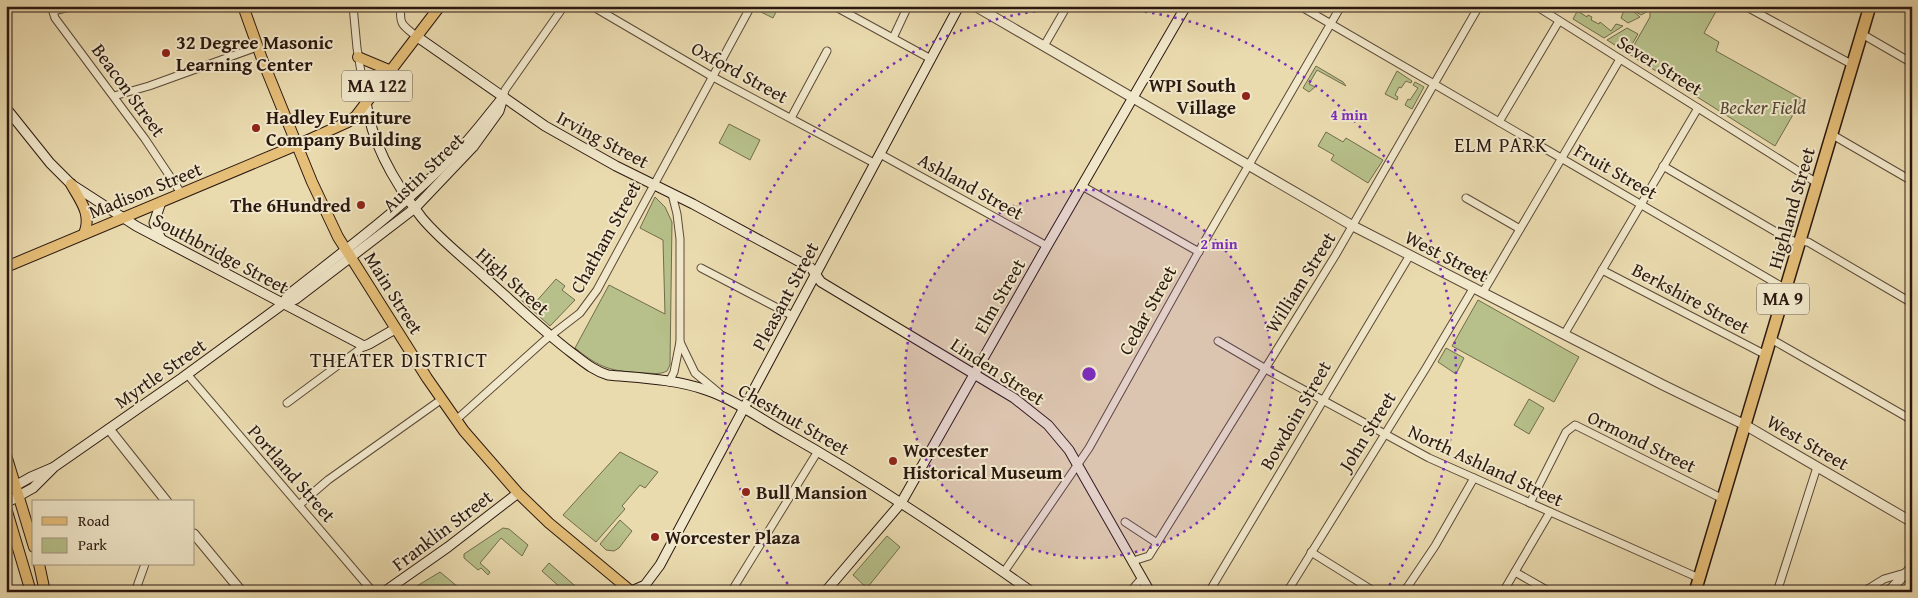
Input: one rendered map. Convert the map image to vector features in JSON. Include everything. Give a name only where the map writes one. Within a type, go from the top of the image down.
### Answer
[{"type":"highway","name":"Highland Street","points":[[1695,592],[1870,6]]},
{"type":"main road","name":"Main Street","points":[[243,6],[257,47],[312,182],[349,253],[395,329],[456,420],[498,471],[549,523],[631,591]]},
{"type":"main road","name":"MA 122","points":[[297,145],[348,122],[356,116],[389,70],[440,6]]},
{"type":"main road","name":"Pleasant Street","points":[[631,591],[645,585],[657,570],[959,6]]},
{"type":"main road","name":"West Street","points":[[975,6],[1353,226],[1745,425],[1912,522]]},
{"type":"main road","name":"Elm Street","points":[[826,591],[901,503],[1046,246],[1186,6]]},
{"type":"main road","name":"Irving Street","points":[[416,36],[545,126],[616,166],[810,268],[816,274]]},
{"type":"main road","points":[[358,57],[389,70]]},
{"type":"main road","name":"Austin Street","points":[[349,253],[456,154],[504,98]]},
{"type":"main road","name":"Austin Street","points":[[349,253],[415,208],[473,147],[499,111],[504,98]]},
{"type":"main road","name":"High Street","points":[[366,102],[369,124],[392,173],[415,208],[446,242],[551,337],[600,373],[669,382]]},
{"type":"main road","name":"Southbridge Street","points":[[6,108],[50,163],[71,184],[121,218],[364,346]]},
{"type":"main road","name":"Madison Street","points":[[6,266],[297,145]]},
{"type":"main road","points":[[71,184],[88,219],[84,234]]},
{"type":"main road","points":[[161,202],[154,223],[157,234],[162,240]]},
{"type":"main road","name":"Myrtle Street","points":[[6,491],[54,467],[109,429],[282,304],[288,295],[349,253]]},
{"type":"main road","name":"Linden Street","points":[[816,274],[821,282],[1014,398],[1041,419],[1060,438],[1077,464],[1150,592]]},
{"type":"main road","points":[[364,346],[395,329]]},
{"type":"main road","points":[[669,382],[706,390],[725,398]]},
{"type":"main road","name":"Chestnut Street","points":[[725,398],[818,451],[901,503],[1004,572],[1019,588],[1032,592]]},
{"type":"main road","points":[[109,429],[165,500]]},
{"type":"main road","points":[[6,455],[32,540]]},
{"type":"main road","name":"Myrtle Street","points":[[6,504],[38,484],[54,467]]},
{"type":"main road","name":"Franklin Street","points":[[384,592],[518,493]]},
{"type":"main road","points":[[6,508],[32,592]]},
{"type":"main road","points":[[195,535],[242,592]]},
{"type":"main road","points":[[38,566],[45,592]]},
{"type":"main road","points":[[1888,592],[1908,570]]},
{"type":"street","points":[[52,9],[74,6]]},
{"type":"street","points":[[352,6],[366,102]]},
{"type":"street","name":"Irving Street","points":[[401,6],[400,20],[403,26],[416,36]]},
{"type":"street","name":"Austin Street","points":[[504,98],[505,90],[564,6]]},
{"type":"street","name":"Oxford Street","points":[[592,6],[713,77],[874,164]]},
{"type":"street","name":"Chatham Street","points":[[456,420],[545,340],[580,313],[597,290],[751,6]]},
{"type":"street","points":[[834,6],[931,59]]},
{"type":"street","points":[[848,14],[852,6]]},
{"type":"street","points":[[893,38],[908,6]]},
{"type":"street","points":[[1044,46],[1067,6]]},
{"type":"street","name":"Fruit Street","points":[[1300,6],[1786,289]]},
{"type":"street","name":"Cedar Street","points":[[1004,572],[1088,448],[1341,6]]},
{"type":"street","name":"William Street","points":[[1133,561],[1149,556],[1266,369],[1353,226],[1479,6]]},
{"type":"street","name":"Sever Street","points":[[1536,6],[1817,183]]},
{"type":"street","points":[[1745,6],[1853,65]]},
{"type":"street","name":"Beacon Street","points":[[52,9],[55,18],[114,96],[181,193]]},
{"type":"street","points":[[1500,122],[1559,21]]},
{"type":"street","points":[[1862,34],[1912,63]]},
{"type":"street","points":[[114,96],[149,86],[257,47]]},
{"type":"street","points":[[791,118],[827,51]]},
{"type":"street","name":"John Street","points":[[1287,592],[1426,368],[1520,229],[1620,59]]},
{"type":"street","points":[[1565,333],[1698,108]]},
{"type":"street","points":[[1831,134],[1912,181]]},
{"type":"street","name":"Ashland Street","points":[[880,154],[1046,246]]},
{"type":"street","points":[[1664,166],[1783,236],[1793,241],[1808,242],[1912,303]]},
{"type":"street","points":[[1082,186],[1199,252]]},
{"type":"street","name":"Chestnut Street","points":[[672,194],[680,239],[680,342],[695,372],[725,398]]},
{"type":"street","points":[[1466,198],[1520,229]]},
{"type":"street","name":"Bowdoin Street","points":[[1209,592],[1410,255]]},
{"type":"street","points":[[701,268],[793,316]]},
{"type":"street","name":"Berkshire Street","points":[[1602,270],[1766,355]]},
{"type":"street","points":[[1771,339],[1912,420]]},
{"type":"street","name":"North Ashland Street","points":[[1218,341],[1384,435],[1429,458],[1699,578]]},
{"type":"street","points":[[669,382],[674,372],[680,342]]},
{"type":"street","points":[[288,403],[357,349],[364,346]]},
{"type":"street","name":"Portland Street","points":[[187,374],[373,592]]},
{"type":"street","points":[[299,505],[328,480],[442,399]]},
{"type":"street","name":"Ormond Street","points":[[1530,503],[1566,432],[1575,425],[1723,499]]},
{"type":"street","points":[[731,592],[818,451]]},
{"type":"street","points":[[1777,592],[1817,467]]},
{"type":"street","points":[[1404,592],[1435,546],[1474,478]]},
{"type":"street","points":[[1503,592],[1550,512]]},
{"type":"street","points":[[1126,522],[1157,543]]},
{"type":"street","points":[[1312,552],[1376,592]]},
{"type":"street","points":[[135,592],[145,566]]},
{"type":"street","points":[[1863,592],[1884,579],[1908,570]]},
{"type":"street","points":[[1515,572],[1550,592]]},
{"type":"street","points":[[1130,592],[1142,578]]},
{"type":"green space","points":[[760,6],[779,6],[773,18],[757,10]]},
{"type":"green space","points":[[1580,6],[1582,6],[1579,12],[1587,17],[1588,15],[1592,17],[1591,20],[1599,24],[1600,22],[1611,31],[1616,24],[1623,26],[1604,38],[1573,19]]},
{"type":"green space","points":[[1622,6],[1631,6],[1640,17],[1628,23],[1621,18],[1625,8]]},
{"type":"green space","name":"Becker Field","points":[[1633,6],[1719,6],[1704,33],[1719,42],[1716,51],[1802,99],[1775,146],[1629,54],[1650,17],[1650,10],[1641,15],[1636,12]]},
{"type":"green space","points":[[1627,28],[1638,34],[1627,53],[1607,40]]},
{"type":"green space","points":[[1316,66],[1343,82],[1346,86],[1317,70],[1309,84],[1315,87],[1309,92],[1303,88]]},
{"type":"green space","points":[[1397,71],[1412,81],[1411,83],[1406,81],[1401,88],[1399,87],[1395,95],[1398,97],[1397,100],[1385,94]]},
{"type":"green space","points":[[1415,82],[1424,87],[1412,109],[1405,105],[1418,88],[1413,85]]},
{"type":"green space","points":[[729,124],[760,140],[750,160],[719,143]]},
{"type":"green space","points":[[1326,132],[1343,142],[1346,138],[1383,160],[1368,183],[1331,160],[1334,155],[1318,146]]},
{"type":"green space","points":[[655,197],[665,207],[672,222],[670,365],[667,371],[659,373],[607,368],[575,348],[609,285],[665,314],[663,240],[640,228]]},
{"type":"green space","points":[[556,279],[565,286],[562,290],[575,300],[550,326],[519,298],[523,295],[534,304]]},
{"type":"green space","points":[[1478,300],[1579,357],[1554,402],[1452,346]]},
{"type":"green space","points":[[1446,348],[1464,358],[1456,374],[1438,362]]},
{"type":"green space","points":[[1529,399],[1544,408],[1529,434],[1514,425]]},
{"type":"green space","points":[[620,452],[658,472],[645,488],[640,485],[622,506],[625,509],[596,542],[563,515]]},
{"type":"green space","points":[[620,520],[632,531],[619,548],[614,551],[606,550],[600,544]]},
{"type":"green space","points":[[503,528],[509,529],[528,545],[522,556],[501,538],[480,563],[490,572],[488,575],[481,568],[478,570],[464,558],[464,554]]},
{"type":"green space","points":[[887,536],[900,547],[867,588],[853,575]]},
{"type":"green space","points":[[549,563],[582,592],[560,592],[562,589],[542,571]]},
{"type":"green space","points":[[440,572],[464,592],[407,592]]},
{"type":"railway","points":[[6,579],[10,592]]},
{"type":"place","name":"32 Degree Masonic Learning Center","points":[[166,53]]},
{"type":"place","name":"WPI South Village","points":[[1246,96]]},
{"type":"place","name":"Hadley Furniture Company Building","points":[[256,128]]},
{"type":"place","name":"The 6Hundred","points":[[361,205]]},
{"type":"place","name":"Worcester Historical Museum","points":[[893,461]]},
{"type":"place","name":"Bull Mansion","points":[[746,492]]},
{"type":"place","name":"Worcester Plaza","points":[[655,537]]},
{"type":"district","name":"ELM PARK","points":[[1501,145]]},
{"type":"district","name":"THEATER DISTRICT","points":[[399,360]]}]
